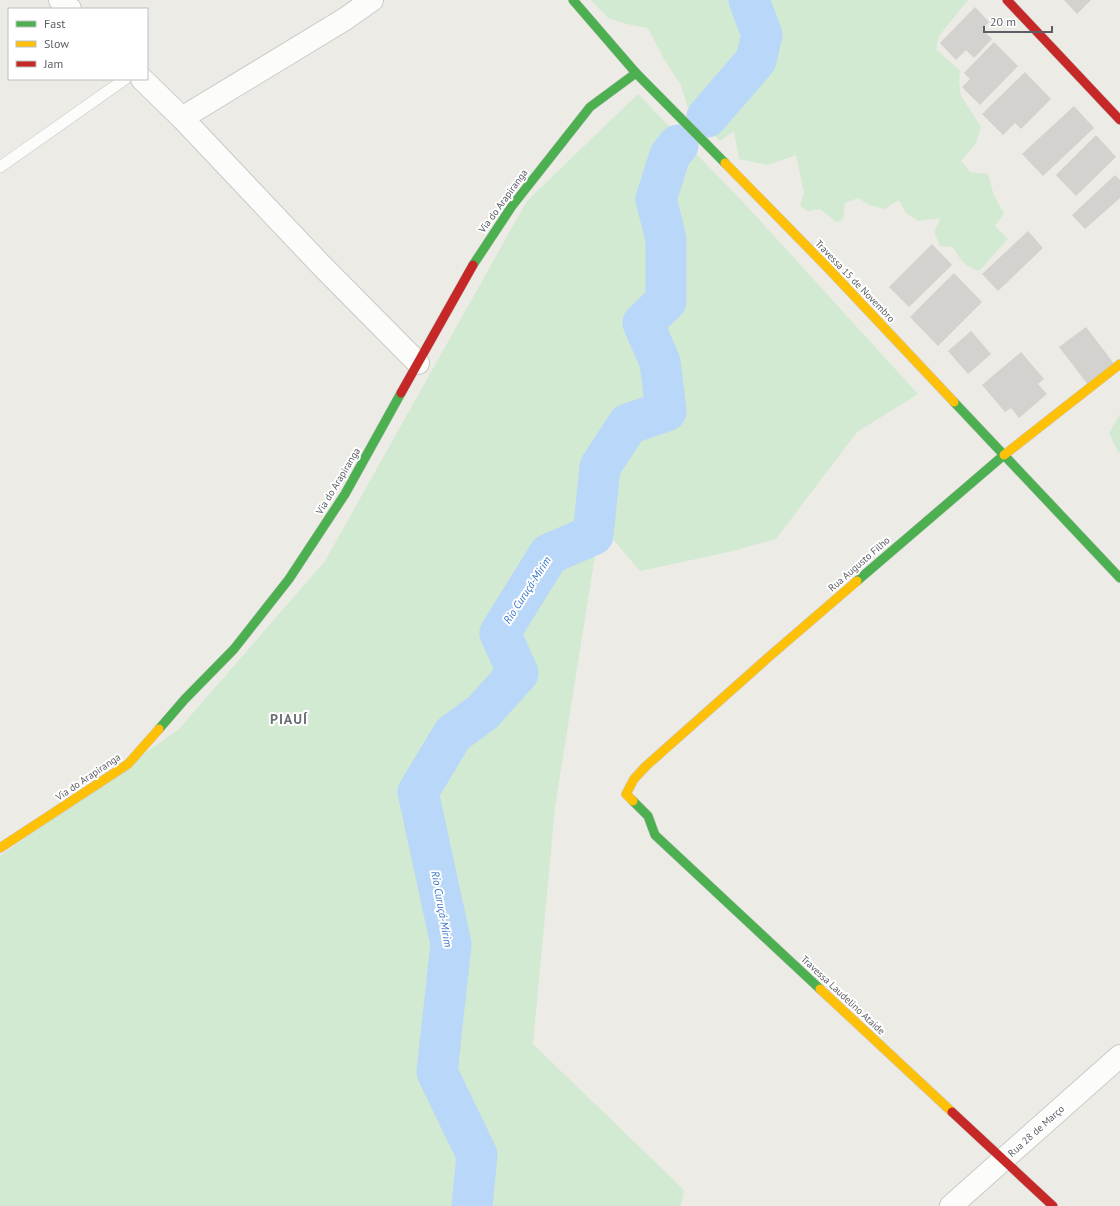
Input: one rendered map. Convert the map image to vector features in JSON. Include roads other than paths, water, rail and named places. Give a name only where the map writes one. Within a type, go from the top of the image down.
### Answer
[{"type":"street","points":[[60,0],[69,8]]},
{"type":"street","points":[[182,118],[345,19],[372,0]]},
{"type":"street","name":"Travessa 15 de Novembro","points":[[573,0],[636,73],[826,266],[1120,578]]},
{"type":"street","points":[[1007,0],[1120,120]]},
{"type":"street","name":"Via do Arapiranga","points":[[0,848],[128,764],[185,699],[234,649],[288,580],[345,494],[475,261],[512,206],[590,107],[636,73]]},
{"type":"street","points":[[143,80],[182,118],[321,265],[418,363]]},
{"type":"street","name":"Rua Augusto Filho","points":[[626,794],[634,779],[652,760],[771,655],[1004,455],[1120,364]]},
{"type":"street","name":"Travessa Laudelino Ataíde","points":[[626,794],[648,816],[655,834],[1053,1206]]},
{"type":"street","name":"Rua 28 de Março","points":[[951,1206],[1120,1056]]},
{"type":"lane","points":[[0,167],[124,80]]},
{"type":"waterway","name":"Rio Curuçá-Mirim","points":[[707,117],[756,60],[762,35],[749,0]]},
{"type":"waterway","name":"Rio Curuçá-Mirim","points":[[472,1206],[477,1155],[437,1072],[451,944],[418,792],[453,734],[483,712],[518,673],[500,633],[549,554],[593,535],[600,467],[628,424],[666,411],[660,362],[643,323],[666,301],[666,239],[656,199],[670,155],[678,145]]},
{"type":"district","name":"PIAUÍ","points":[[289,719]]}]
